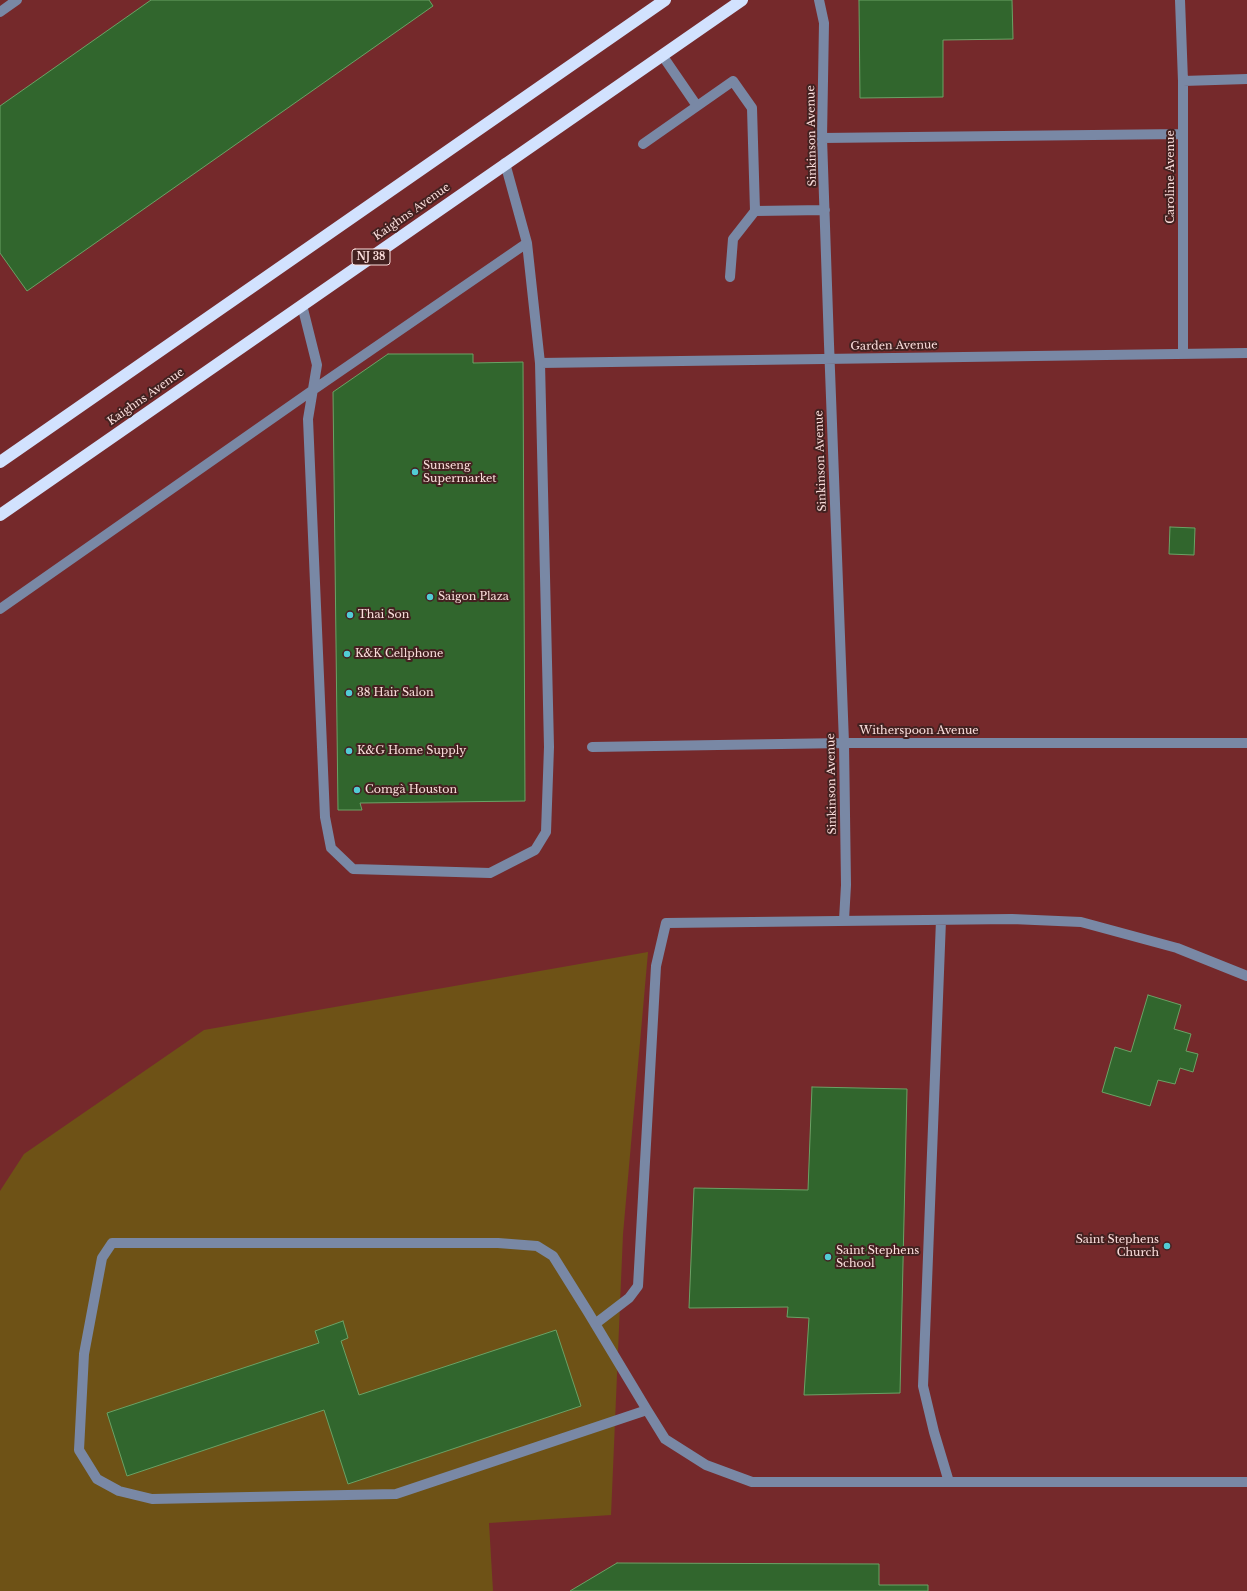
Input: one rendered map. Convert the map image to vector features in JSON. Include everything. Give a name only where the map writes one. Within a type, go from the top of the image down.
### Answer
[{"type":"highway","points":[[0,462],[665,0]]},
{"type":"highway","name":"Kaighns Avenue","points":[[0,515],[505,163],[742,0]]},
{"type":"street","points":[[4,6],[17,0]]},
{"type":"street","name":"Sinkinson Avenue","points":[[819,0],[824,23],[822,138],[844,743],[846,885],[844,920]]},
{"type":"street","name":"Caroline Avenue","points":[[1180,0],[1183,81],[1183,353]]},
{"type":"street","points":[[662,55],[697,106]]},
{"type":"street","points":[[1183,81],[1247,79]]},
{"type":"street","points":[[643,144],[733,81],[752,108],[755,211],[733,238],[730,277]]},
{"type":"street","points":[[822,138],[1183,134]]},
{"type":"street","points":[[302,305],[316,364],[308,419],[325,817],[331,848],[353,869],[490,873],[535,850],[546,832],[549,747],[540,363],[527,243],[505,163]]},
{"type":"street","points":[[755,211],[825,210]]},
{"type":"street","points":[[0,609],[313,390],[527,243]]},
{"type":"street","name":"Garden Avenue","points":[[540,363],[1247,353]]},
{"type":"street","name":"Witherspoon Avenue","points":[[592,747],[844,743],[1247,743]]},
{"type":"street","points":[[595,1324],[629,1298],[638,1286],[656,966],[666,923],[1012,919],[1081,922],[1177,948],[1247,976]]},
{"type":"street","points":[[941,920],[924,1386],[934,1432],[950,1482]]},
{"type":"street","points":[[647,1410],[396,1494],[152,1499],[119,1491],[97,1479],[79,1450],[84,1354],[102,1258],[112,1243],[498,1243],[537,1246],[553,1256],[595,1324],[647,1410],[665,1440],[706,1465],[752,1482],[1247,1482]]},
{"type":"shaded area","points":[[648,952],[623,1234],[611,1515],[489,1523],[493,1591],[0,1591],[0,1191],[24,1154],[204,1030]]},
{"type":"building","points":[[151,0],[429,0],[433,6],[27,291],[0,253],[0,106]]},
{"type":"building","points":[[859,0],[1012,0],[1013,39],[943,40],[943,97],[860,98]]},
{"type":"building","name":"Saigon Plaza","points":[[388,354],[473,354],[473,363],[523,362],[525,801],[360,803],[362,810],[338,810],[333,392]]},
{"type":"building","points":[[1170,527],[1195,528],[1194,555],[1169,554]]},
{"type":"building","points":[[1148,995],[1181,1005],[1174,1029],[1191,1034],[1186,1051],[1198,1054],[1193,1072],[1180,1068],[1175,1084],[1158,1080],[1150,1106],[1102,1092],[1115,1047],[1131,1052]]},
{"type":"building","points":[[812,1087],[907,1089],[900,1393],[804,1395],[809,1318],[787,1317],[788,1307],[689,1308],[694,1188],[808,1190]]},
{"type":"building","points":[[343,1321],[348,1338],[341,1341],[359,1395],[556,1330],[581,1406],[348,1484],[324,1410],[127,1476],[107,1413],[319,1343],[315,1331]]},
{"type":"building","points":[[617,1563],[879,1564],[879,1585],[928,1585],[928,1591],[570,1591]]},
{"type":"place","name":"Sunseng Supermarket","points":[[415,472]]},
{"type":"place","name":"Saigon Plaza","points":[[430,597]]},
{"type":"place","name":"Thai Son","points":[[350,615]]},
{"type":"place","name":"K&K Cellphone","points":[[347,654]]},
{"type":"place","name":"38 Hair Salon","points":[[349,693]]},
{"type":"place","name":"K&G Home Supply","points":[[349,751]]},
{"type":"place","name":"Comgà Houston","points":[[357,790]]},
{"type":"place","name":"Saint Stephens Church","points":[[1167,1246]]},
{"type":"place","name":"Saint Stephens School","points":[[828,1257]]}]
